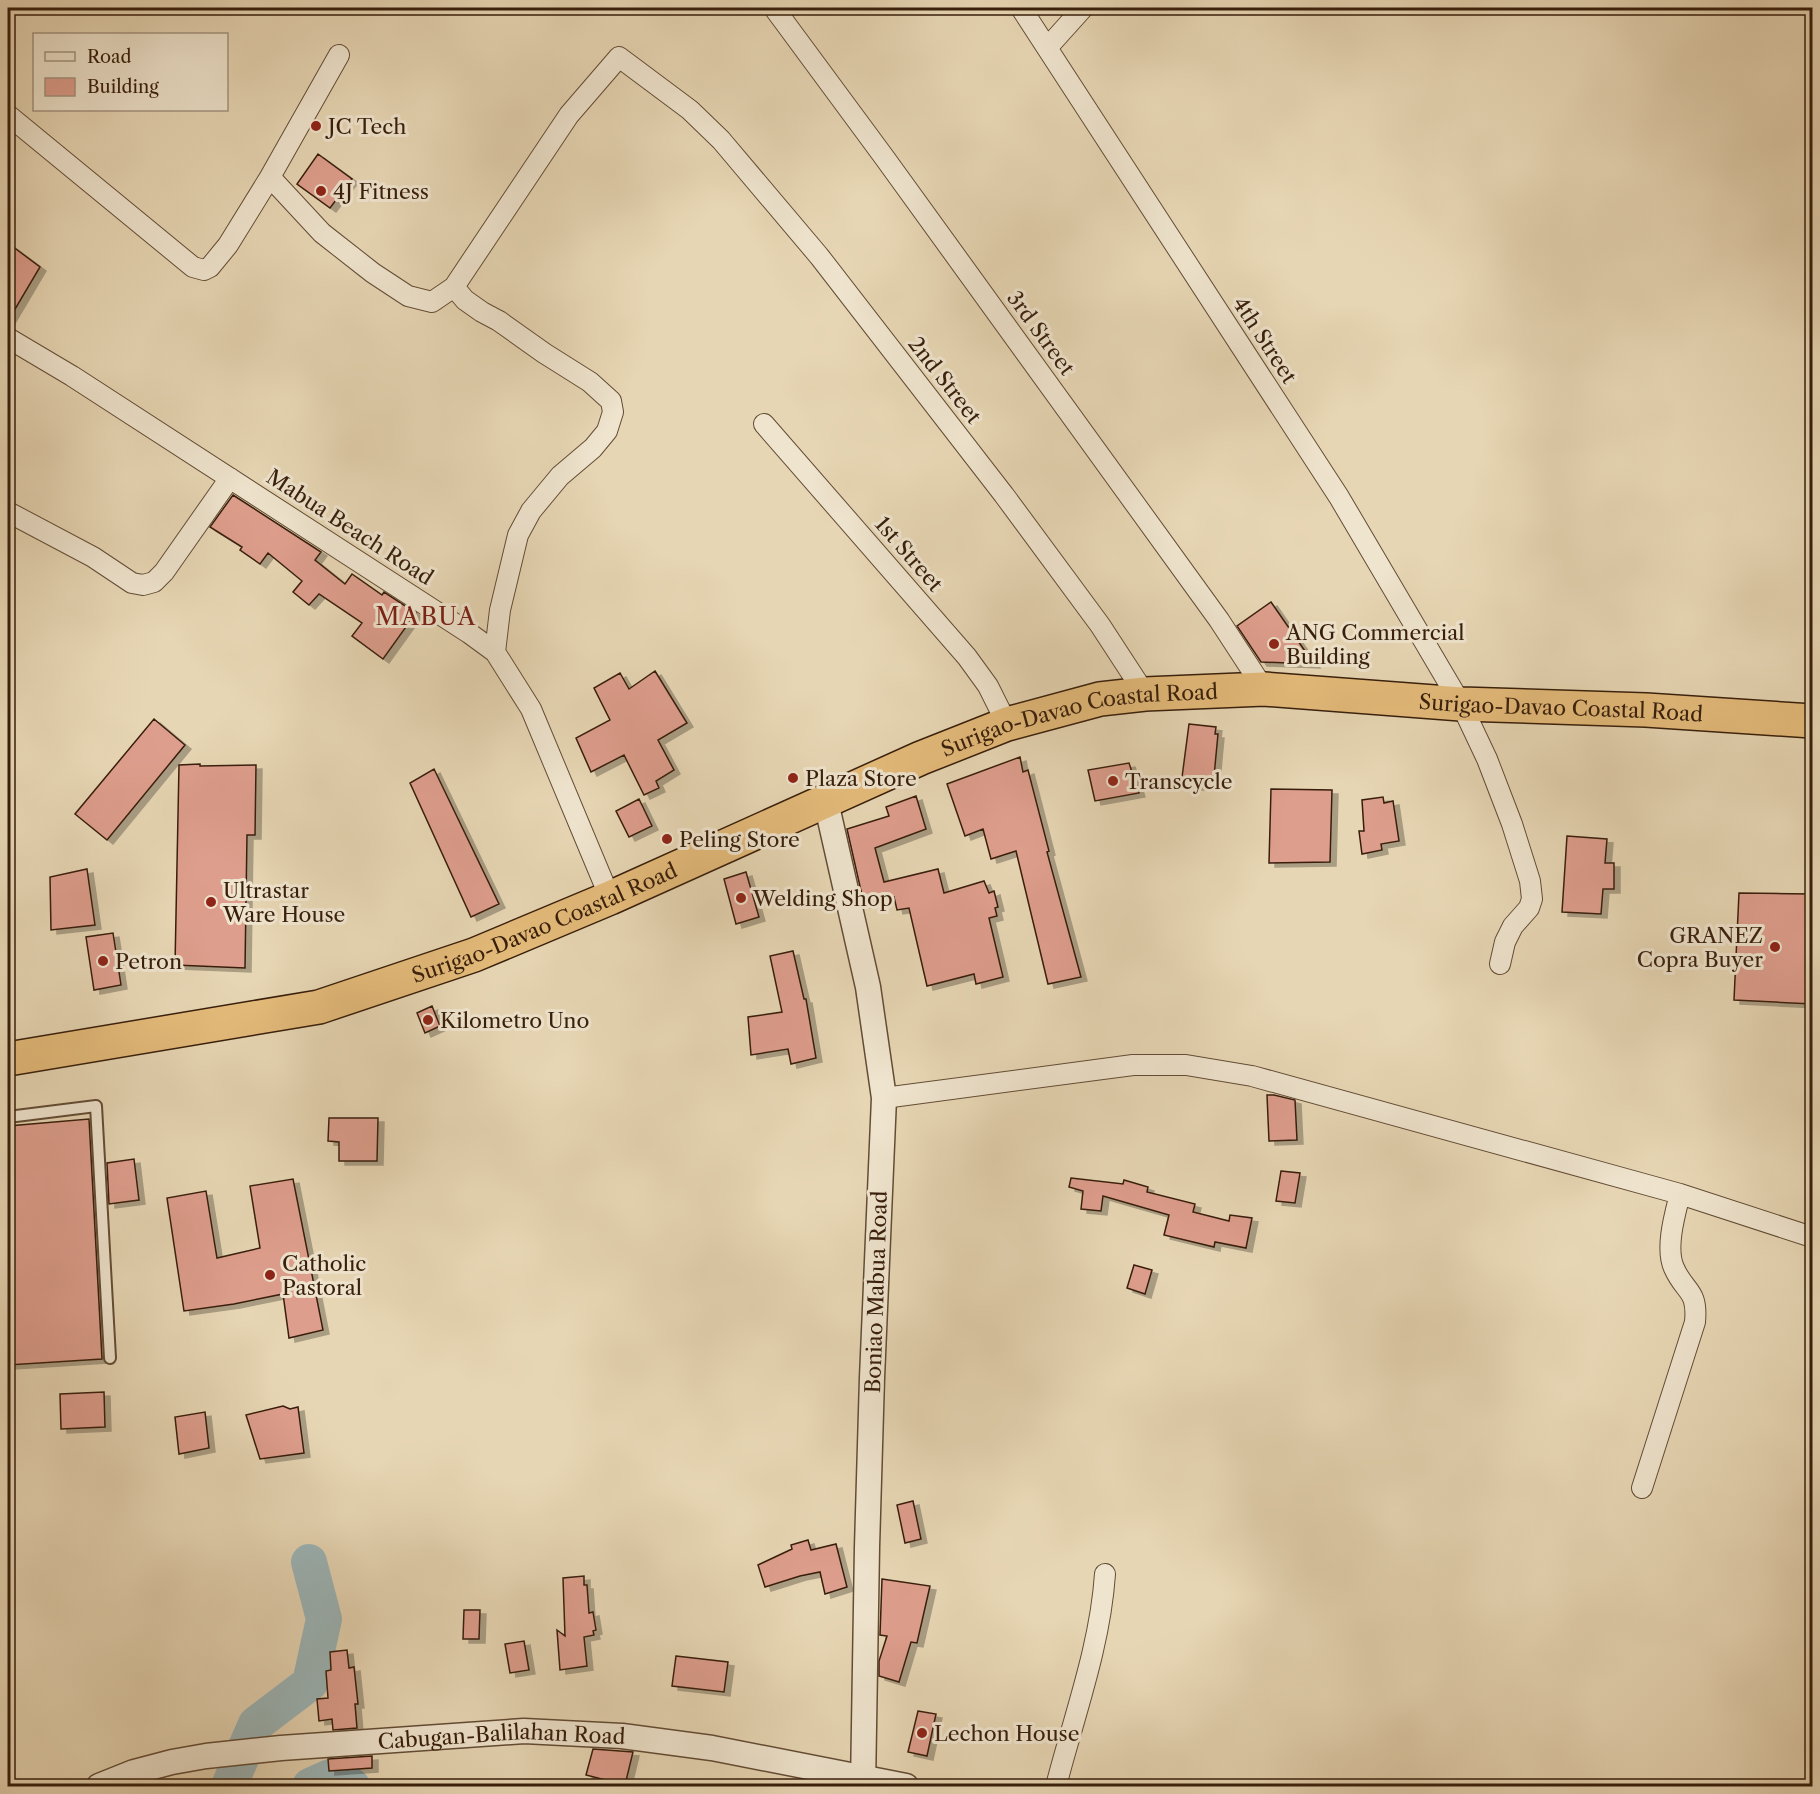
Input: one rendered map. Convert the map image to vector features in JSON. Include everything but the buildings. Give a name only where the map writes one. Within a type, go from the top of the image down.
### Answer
[{"type":"highway","name":"Surigao-Davao Coastal Road","points":[[8,1059],[319,1007],[474,955],[610,898],[921,758],[1007,724],[1100,699],[1145,694],[1264,689],[1461,704],[1646,711],[1812,721]]},
{"type":"street","name":"3rd Street","points":[[774,8],[1219,620],[1264,689]]},
{"type":"street","name":"4th Street","points":[[1021,8],[1339,496],[1461,704],[1487,759],[1512,824],[1530,881],[1532,898],[1528,908],[1513,926],[1500,964]]},
{"type":"street","points":[[1047,48],[1083,8]]},
{"type":"street","points":[[8,115],[193,267],[204,270],[210,267],[228,244],[270,177],[339,55]]},
{"type":"street","name":"2nd Street","points":[[454,287],[569,115],[619,57],[690,110],[721,140],[819,256],[1094,615],[1145,694]]},
{"type":"street","points":[[270,177],[322,233],[373,273],[408,296],[432,302],[454,287],[465,300],[590,382],[611,401],[613,412],[607,431],[592,448],[560,476],[531,511],[518,534],[502,601],[495,652]]},
{"type":"street","name":"Mabua Beach Road","points":[[8,338],[72,376],[470,633],[495,652],[531,709],[610,898]]},
{"type":"street","name":"1st Street","points":[[764,424],[967,657],[987,686],[1007,724]]},
{"type":"street","points":[[8,512],[93,557],[132,583],[143,585],[154,582],[164,572],[230,478]]},
{"type":"street","name":"Boniao Mabua Road","points":[[826,802],[868,987],[884,1098],[872,1378],[863,1782]]},
{"type":"street","points":[[884,1098],[1133,1065],[1186,1065],[1252,1076],[1680,1194],[1812,1237]]},
{"type":"street","points":[[1642,1488],[1695,1322],[1696,1306],[1693,1296],[1673,1267],[1670,1253],[1680,1194]]},
{"type":"street","points":[[1056,1786],[1097,1637],[1105,1574]]},
{"type":"street","name":"Cabugan-Balilahan Road","points":[[99,1786],[144,1770],[206,1755],[524,1731],[622,1736],[712,1748],[863,1782],[906,1786]]},
{"type":"lane","points":[[8,1117],[96,1106],[110,1358]]},
{"type":"waterway","points":[[229,1786],[256,1724],[310,1683],[324,1619],[309,1562]]},
{"type":"waterway","points":[[310,1786],[330,1777],[352,1786]]},
{"type":"place","name":"JC Tech","points":[[316,126]]},
{"type":"place","name":"4J Fitness","points":[[321,191]]},
{"type":"place","name":"ANG Commercial Building","points":[[1274,644]]},
{"type":"place","name":"Plaza Store","points":[[793,778]]},
{"type":"place","name":"Transcycle","points":[[1113,781]]},
{"type":"place","name":"Peling Store","points":[[667,839]]},
{"type":"place","name":"Welding Shop","points":[[741,898]]},
{"type":"place","name":"Ultrastar Ware House","points":[[211,902]]},
{"type":"place","name":"GRANEZ Copra Buyer","points":[[1775,947]]},
{"type":"place","name":"Petron","points":[[103,961]]},
{"type":"place","name":"Kilometro Uno","points":[[428,1020]]},
{"type":"place","name":"Catholic Pastoral","points":[[270,1275]]},
{"type":"place","name":"Lechon House","points":[[922,1733]]},
{"type":"district","name":"MABUA","points":[[426,616]]}]
